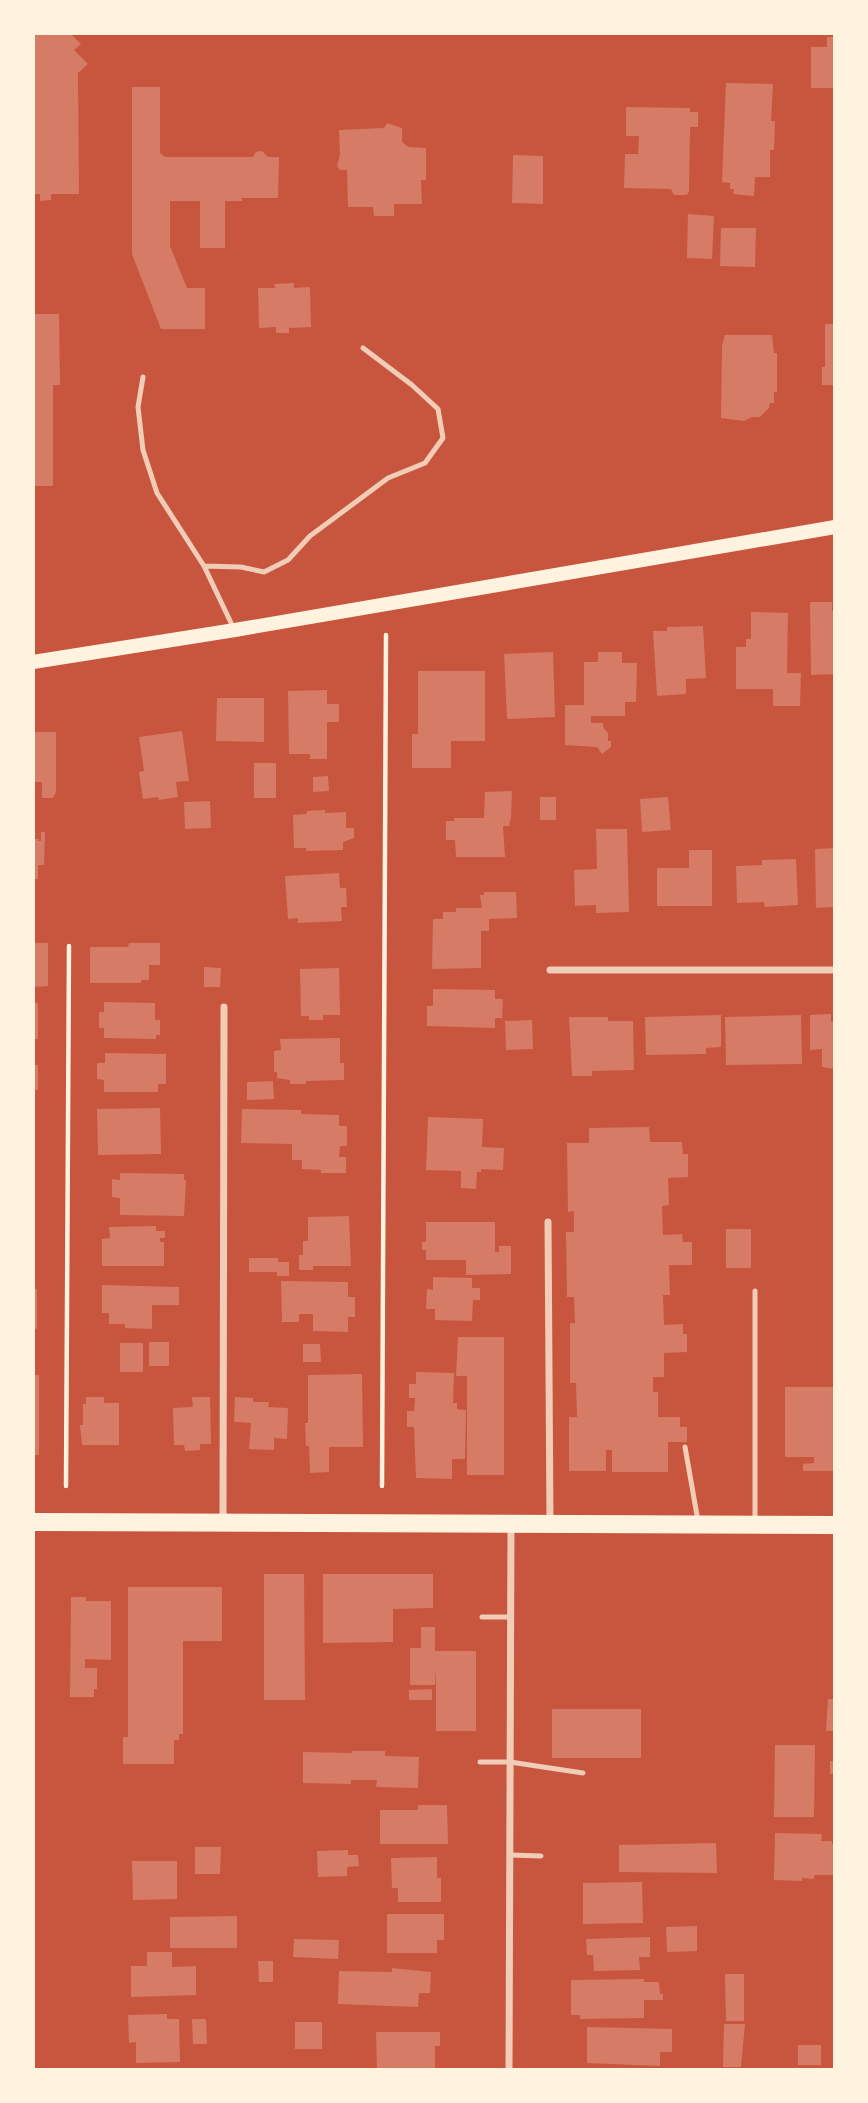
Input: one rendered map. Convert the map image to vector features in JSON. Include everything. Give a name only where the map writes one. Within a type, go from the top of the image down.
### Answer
[{"type":"main road","points":[[33,662],[835,527]]},
{"type":"main road","points":[[33,1522],[835,1525]]},
{"type":"street","points":[[550,970],[835,970]]},
{"type":"street","points":[[223,1523],[224,1007]]},
{"type":"street","points":[[548,1222],[550,1523]]},
{"type":"street","points":[[509,2070],[511,1524]]},
{"type":"lane","points":[[204,566],[241,567],[264,572],[288,559],[310,536],[388,478],[425,463],[443,438],[438,409],[412,385],[363,348]]},
{"type":"lane","points":[[143,377],[138,407],[143,450],[153,482],[204,566],[234,630]]},
{"type":"lane","points":[[755,1291],[755,1525]]},
{"type":"lane","points":[[685,1447],[698,1524]]},
{"type":"lane","points":[[482,1617],[511,1617]]},
{"type":"lane","points":[[481,1762],[510,1762],[583,1773]]},
{"type":"lane","points":[[510,1855],[541,1856]]},
{"type":"path","points":[[382,1486],[386,635]]},
{"type":"path","points":[[66,1486],[69,946]]},
{"type":"building","points":[[33,33],[70,33],[81,44],[74,50],[88,64],[78,73],[79,194],[51,194],[51,200],[40,201],[40,194],[33,194]]},
{"type":"building","points":[[827,37],[835,37],[835,88],[811,88],[811,47],[827,47]]},
{"type":"building","points":[[726,83],[773,84],[771,121],[775,121],[774,150],[770,150],[770,177],[755,177],[754,196],[733,194],[734,189],[730,189],[730,183],[722,182]]},
{"type":"building","points":[[132,87],[160,87],[160,153],[165,157],[253,157],[256,152],[262,151],[268,157],[279,157],[278,198],[225,201],[225,248],[200,248],[200,201],[170,201],[170,246],[187,288],[205,288],[205,329],[161,329],[132,254]]},
{"type":"building","points":[[626,107],[690,108],[690,112],[698,112],[698,127],[690,127],[687,195],[674,195],[671,189],[624,188],[625,154],[638,154],[639,136],[626,136]]},
{"type":"building","points":[[387,123],[402,128],[402,142],[408,147],[426,148],[426,180],[421,180],[422,204],[394,204],[394,216],[374,216],[373,207],[348,207],[347,170],[340,170],[337,166],[340,155],[339,130],[384,128]]},
{"type":"building","points":[[513,155],[543,156],[543,204],[512,203]]},
{"type":"building","points":[[688,214],[714,216],[712,259],[687,258]]},
{"type":"building","points":[[721,228],[756,228],[755,267],[720,266]]},
{"type":"building","points":[[294,283],[294,288],[310,287],[311,327],[289,328],[289,333],[276,333],[276,327],[259,328],[258,288],[275,288],[274,284]]},
{"type":"building","points":[[33,314],[59,314],[60,385],[53,385],[53,486],[33,486]]},
{"type":"building","points":[[825,324],[835,324],[835,385],[822,385],[822,367],[825,367]]},
{"type":"building","points":[[725,335],[772,335],[774,353],[777,353],[777,392],[774,392],[774,403],[770,403],[760,417],[744,421],[721,418],[722,345]]},
{"type":"building","points":[[810,602],[832,602],[832,611],[835,611],[835,674],[811,675]]},
{"type":"building","points":[[751,612],[788,613],[787,673],[801,673],[800,706],[773,706],[773,689],[736,689],[736,647],[746,647],[746,639],[751,639]]},
{"type":"building","points":[[703,626],[706,678],[686,679],[686,694],[657,696],[653,631],[667,631],[667,627]]},
{"type":"building","points":[[553,652],[555,717],[507,719],[504,654]]},
{"type":"building","points":[[598,652],[622,652],[622,663],[637,663],[636,702],[625,702],[625,716],[591,716],[591,723],[603,723],[608,733],[608,741],[611,741],[611,747],[602,754],[597,747],[565,745],[565,705],[584,705],[584,662],[598,662]]},
{"type":"building","points":[[418,671],[485,671],[485,741],[451,741],[451,768],[412,768],[412,734],[418,734]]},
{"type":"building","points":[[327,690],[327,704],[339,704],[339,722],[327,722],[327,759],[310,759],[310,754],[289,754],[288,691]]},
{"type":"building","points":[[217,698],[264,698],[264,742],[216,741]]},
{"type":"building","points":[[182,731],[189,781],[176,782],[178,797],[143,799],[139,772],[144,771],[139,737]]},
{"type":"building","points":[[33,732],[56,732],[56,792],[53,798],[42,798],[42,782],[33,782]]},
{"type":"building","points":[[254,763],[276,763],[276,798],[254,798]]},
{"type":"building","points":[[328,776],[329,791],[313,792],[313,777]]},
{"type":"building","points":[[512,791],[509,826],[503,826],[505,857],[456,857],[455,840],[446,840],[446,821],[454,821],[454,818],[484,818],[485,792]]},
{"type":"building","points":[[540,797],[556,797],[556,820],[540,820]]},
{"type":"building","points":[[668,797],[671,830],[642,832],[640,799]]},
{"type":"building","points":[[210,801],[211,828],[185,829],[184,802]]},
{"type":"building","points":[[325,810],[325,813],[346,812],[346,828],[354,828],[354,838],[343,842],[343,850],[306,851],[306,848],[294,848],[293,815]]},
{"type":"building","points":[[596,829],[627,829],[629,912],[596,913],[596,905],[575,906],[574,870],[597,869]]},
{"type":"building","points":[[41,832],[45,832],[44,865],[38,865],[38,879],[33,879],[33,839],[41,841]]},
{"type":"building","points":[[835,848],[835,907],[816,908],[815,849]]},
{"type":"building","points":[[689,850],[712,850],[712,906],[657,906],[657,868],[689,868]]},
{"type":"building","points":[[796,859],[798,905],[765,907],[764,902],[737,903],[736,866],[762,865],[762,860]]},
{"type":"building","points":[[339,873],[340,888],[346,888],[347,907],[341,907],[342,921],[298,923],[298,918],[288,919],[285,876]]},
{"type":"building","points":[[484,892],[516,892],[517,918],[489,919],[489,931],[481,931],[481,968],[432,969],[433,919],[443,919],[443,912],[456,912],[456,908],[482,908],[480,895],[484,895]]},
{"type":"building","points":[[33,943],[48,943],[48,986],[33,987]]},
{"type":"building","points":[[129,943],[160,943],[160,965],[149,965],[149,980],[141,980],[141,983],[90,983],[90,947],[128,947]]},
{"type":"building","points":[[204,967],[221,968],[220,987],[204,987]]},
{"type":"building","points":[[339,968],[340,1015],[323,1015],[323,1020],[309,1020],[309,1016],[301,1016],[300,969]]},
{"type":"building","points":[[433,989],[495,990],[495,999],[503,999],[502,1018],[495,1018],[495,1028],[427,1026],[427,1006],[433,1006]]},
{"type":"building","points":[[104,1002],[155,1003],[155,1020],[160,1020],[160,1035],[156,1035],[156,1039],[104,1038],[104,1028],[99,1028],[99,1012],[104,1012]]},
{"type":"building","points":[[33,1003],[38,1003],[38,1039],[33,1039]]},
{"type":"building","points":[[831,1014],[831,1022],[835,1022],[835,1069],[822,1067],[822,1049],[810,1050],[810,1015]]},
{"type":"building","points":[[721,1015],[721,1047],[706,1048],[706,1054],[646,1055],[645,1017]]},
{"type":"building","points":[[801,1015],[802,1064],[726,1065],[725,1017]]},
{"type":"building","points":[[569,1017],[608,1017],[608,1021],[633,1021],[634,1070],[592,1071],[592,1076],[572,1076]]},
{"type":"building","points":[[532,1020],[533,1049],[506,1050],[505,1021]]},
{"type":"building","points":[[340,1038],[340,1063],[344,1063],[344,1080],[290,1084],[290,1080],[277,1078],[277,1072],[274,1072],[274,1051],[281,1050],[280,1039]]},
{"type":"building","points":[[105,1053],[166,1054],[166,1084],[158,1084],[158,1092],[104,1092],[104,1080],[97,1079],[97,1063],[105,1063]]},
{"type":"building","points":[[33,1065],[38,1065],[38,1090],[33,1090]]},
{"type":"building","points":[[273,1081],[274,1099],[247,1100],[247,1082]]},
{"type":"building","points":[[160,1108],[161,1154],[98,1155],[97,1109]]},
{"type":"building","points":[[242,1109],[301,1110],[301,1114],[339,1115],[339,1126],[347,1126],[347,1146],[340,1146],[339,1157],[346,1157],[346,1173],[321,1173],[321,1170],[302,1169],[302,1160],[292,1160],[292,1144],[241,1143]]},
{"type":"building","points":[[428,1117],[483,1119],[482,1147],[504,1148],[503,1170],[481,1169],[481,1172],[477,1172],[476,1189],[461,1188],[461,1171],[426,1170]]},
{"type":"building","points":[[649,1127],[650,1142],[682,1142],[683,1154],[688,1154],[688,1177],[668,1178],[669,1205],[662,1206],[663,1235],[682,1234],[683,1242],[692,1242],[692,1265],[669,1265],[670,1295],[663,1295],[664,1325],[683,1324],[683,1334],[687,1334],[687,1352],[664,1353],[664,1377],[653,1377],[653,1392],[658,1392],[658,1417],[680,1417],[680,1427],[687,1427],[687,1442],[668,1442],[668,1472],[612,1472],[612,1450],[606,1450],[606,1471],[569,1471],[569,1417],[577,1417],[576,1383],[570,1383],[570,1323],[575,1323],[574,1297],[567,1297],[566,1232],[574,1232],[574,1211],[568,1212],[567,1143],[589,1143],[589,1128]]},
{"type":"building","points":[[120,1173],[184,1174],[184,1216],[120,1215],[120,1198],[112,1197],[112,1179],[120,1180]]},
{"type":"building","points":[[349,1216],[351,1266],[313,1266],[313,1270],[299,1270],[303,1241],[308,1241],[308,1217]]},
{"type":"building","points":[[426,1222],[495,1222],[495,1252],[499,1252],[499,1246],[511,1246],[511,1274],[466,1275],[466,1260],[426,1260],[426,1250],[422,1250],[422,1242],[426,1242]]},
{"type":"building","points":[[156,1226],[156,1231],[165,1231],[165,1238],[160,1238],[160,1242],[164,1242],[164,1266],[102,1266],[102,1239],[110,1238],[109,1227]]},
{"type":"building","points":[[726,1229],[751,1229],[751,1268],[726,1268]]},
{"type":"building","points":[[249,1258],[278,1258],[278,1262],[289,1262],[289,1276],[277,1276],[277,1272],[249,1272]]},
{"type":"building","points":[[433,1277],[472,1278],[472,1288],[480,1288],[480,1300],[473,1300],[472,1321],[435,1320],[435,1309],[426,1309],[427,1289],[433,1290]]},
{"type":"building","points":[[281,1281],[348,1282],[348,1297],[355,1297],[355,1317],[348,1317],[348,1332],[313,1331],[313,1314],[299,1314],[299,1322],[282,1322]]},
{"type":"building","points":[[102,1285],[179,1287],[179,1305],[152,1305],[152,1329],[125,1328],[125,1324],[109,1324],[109,1313],[102,1313]]},
{"type":"building","points":[[33,1289],[37,1289],[37,1329],[33,1328]]},
{"type":"building","points":[[458,1337],[504,1337],[504,1475],[467,1475],[467,1376],[456,1376]]},
{"type":"building","points":[[149,1342],[169,1342],[169,1366],[149,1366]]},
{"type":"building","points":[[120,1343],[143,1343],[143,1372],[120,1372]]},
{"type":"building","points":[[303,1344],[320,1344],[321,1362],[303,1362]]},
{"type":"building","points":[[416,1372],[454,1373],[453,1403],[457,1403],[457,1409],[466,1410],[465,1459],[452,1459],[452,1479],[416,1478],[414,1427],[407,1427],[407,1411],[414,1411],[415,1398],[409,1398],[409,1384],[416,1384]]},
{"type":"building","points":[[362,1374],[363,1447],[329,1447],[329,1472],[310,1473],[305,1423],[308,1423],[308,1375]]},
{"type":"building","points":[[33,1375],[39,1375],[39,1455],[33,1455]]},
{"type":"building","points":[[785,1387],[835,1387],[835,1471],[803,1471],[803,1464],[814,1463],[814,1457],[785,1457]]},
{"type":"building","points":[[86,1397],[104,1397],[104,1403],[119,1403],[119,1445],[82,1445],[80,1425],[83,1425],[83,1404],[86,1404]]},
{"type":"building","points":[[192,1397],[210,1397],[211,1444],[200,1444],[200,1450],[185,1451],[184,1445],[174,1445],[173,1408],[193,1407]]},
{"type":"building","points":[[235,1397],[253,1398],[253,1402],[269,1402],[268,1407],[288,1408],[287,1439],[274,1438],[274,1450],[249,1449],[251,1423],[234,1422]]},
{"type":"building","points":[[264,1574],[304,1574],[305,1700],[264,1700]]},
{"type":"building","points":[[323,1574],[433,1574],[433,1608],[393,1609],[393,1642],[323,1643]]},
{"type":"building","points":[[128,1587],[222,1587],[222,1641],[183,1641],[183,1734],[179,1734],[179,1740],[174,1740],[174,1764],[123,1764],[123,1737],[128,1737]]},
{"type":"building","points":[[71,1597],[86,1597],[86,1601],[111,1601],[111,1660],[85,1659],[85,1668],[97,1668],[97,1689],[94,1689],[94,1697],[70,1697]]},
{"type":"building","points":[[421,1627],[435,1627],[435,1651],[476,1651],[476,1731],[436,1731],[436,1668],[435,1685],[410,1685],[410,1648],[421,1648]]},
{"type":"building","points":[[432,1689],[432,1700],[409,1700],[409,1690]]},
{"type":"building","points":[[828,1699],[835,1699],[835,1731],[826,1731]]},
{"type":"building","points":[[552,1709],[641,1709],[641,1758],[552,1758]]},
{"type":"building","points":[[775,1745],[815,1745],[814,1817],[774,1817]]},
{"type":"building","points":[[385,1751],[385,1756],[419,1757],[418,1788],[376,1787],[377,1780],[351,1780],[351,1784],[303,1783],[303,1752]]},
{"type":"building","points":[[830,1761],[835,1761],[835,1774],[830,1774]]},
{"type":"building","points":[[418,1805],[447,1805],[448,1844],[380,1844],[380,1810],[418,1810]]},
{"type":"building","points":[[775,1833],[822,1834],[821,1841],[832,1841],[832,1844],[835,1844],[833,1875],[814,1875],[814,1879],[802,1878],[802,1881],[774,1880]]},
{"type":"building","points":[[716,1843],[717,1873],[619,1872],[619,1845]]},
{"type":"building","points":[[195,1847],[221,1847],[220,1874],[195,1874]]},
{"type":"building","points":[[348,1850],[348,1855],[358,1855],[359,1866],[347,1867],[347,1876],[318,1877],[317,1851]]},
{"type":"building","points":[[437,1857],[437,1878],[441,1878],[441,1902],[398,1902],[398,1888],[392,1888],[391,1858]]},
{"type":"building","points":[[132,1861],[177,1861],[177,1899],[133,1900]]},
{"type":"building","points":[[642,1882],[643,1923],[583,1924],[583,1883]]},
{"type":"building","points":[[387,1914],[444,1914],[444,1940],[437,1940],[437,1953],[387,1953]]},
{"type":"building","points":[[237,1916],[237,1948],[170,1948],[170,1917]]},
{"type":"building","points":[[697,1926],[697,1951],[667,1952],[666,1927]]},
{"type":"building","points":[[650,1937],[650,1957],[639,1957],[640,1970],[594,1971],[593,1955],[587,1955],[586,1939]]},
{"type":"building","points":[[294,1939],[339,1940],[338,1959],[293,1957]]},
{"type":"building","points":[[147,1952],[172,1952],[172,1967],[196,1966],[196,1995],[131,1997],[131,1966],[147,1966]]},
{"type":"building","points":[[258,1961],[273,1961],[273,1982],[259,1982]]},
{"type":"building","points":[[392,1968],[431,1972],[430,1993],[419,1993],[418,2007],[338,2004],[339,1971],[392,1972]]},
{"type":"building","points":[[725,1974],[744,1974],[744,2021],[726,2021]]},
{"type":"building","points":[[644,1979],[644,1982],[659,1982],[663,2000],[644,2000],[644,2018],[580,2019],[580,2015],[571,2015],[571,1980]]},
{"type":"building","points":[[167,2014],[167,2019],[179,2019],[180,2062],[136,2063],[136,2042],[129,2043],[128,2015]]},
{"type":"building","points":[[192,2019],[206,2019],[207,2044],[193,2044]]},
{"type":"building","points":[[295,2022],[322,2022],[322,2049],[295,2049]]},
{"type":"building","points":[[724,2024],[745,2024],[741,2067],[723,2067]]},
{"type":"building","points":[[587,2027],[672,2029],[672,2052],[660,2052],[660,2066],[587,2063]]},
{"type":"building","points":[[376,2032],[440,2032],[440,2046],[435,2046],[435,2069],[377,2070]]},
{"type":"building","points":[[798,2045],[821,2045],[821,2065],[798,2065]]}]
